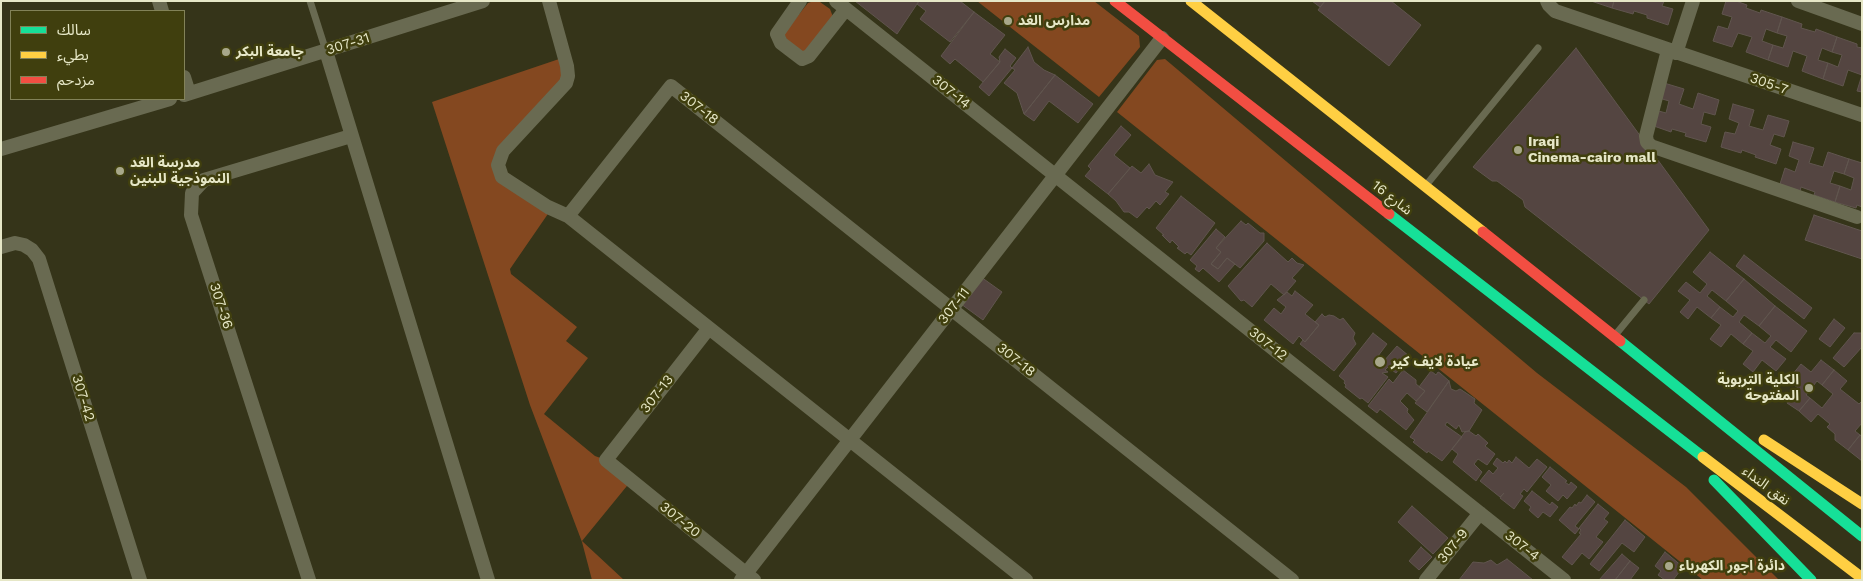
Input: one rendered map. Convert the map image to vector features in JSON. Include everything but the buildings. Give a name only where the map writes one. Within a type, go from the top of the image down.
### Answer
[{"type":"main road","name":"شارع 16","points":[[1115,1],[1651,418]]},
{"type":"main road","points":[[1195,2],[1676,385],[1862,536]]},
{"type":"main road","points":[[1676,385],[1862,504]]},
{"type":"main road","points":[[1651,418],[1767,532],[1811,580]]},
{"type":"main road","name":"نفق النداء","points":[[1651,418],[1862,578]]},
{"type":"street","name":"307-31","points":[[186,94],[483,1]]},
{"type":"street","points":[[550,1],[567,66],[568,76],[566,84],[503,151],[498,165],[502,177],[548,207],[568,216],[1026,580]]},
{"type":"street","name":"307-14","points":[[800,1],[778,34],[781,43],[802,59],[809,56],[841,5],[1055,176]]},
{"type":"street","name":"305-7","points":[[1547,1],[1555,11],[1862,115]]},
{"type":"street","points":[[1693,1],[1672,52],[1646,136],[1647,142],[1651,146],[1857,216]]},
{"type":"street","points":[[1800,2],[1862,24]]},
{"type":"street","name":"307-11","points":[[747,578],[850,440],[1162,38]]},
{"type":"street","points":[[326,51],[350,136],[488,580]]},
{"type":"street","name":"307-18","points":[[568,216],[671,86],[1292,580]]},
{"type":"street","points":[[1,150],[167,100]]},
{"type":"street","name":"307-36","points":[[309,580],[191,216],[192,193],[204,180],[350,136]]},
{"type":"street","name":"307-12","points":[[1055,176],[1480,513]]},
{"type":"street","name":"307-42","points":[[1,247],[15,243],[24,245],[39,258],[140,580]]},
{"type":"street","name":"307-13","points":[[606,460],[709,328]]},
{"type":"street","name":"307-20","points":[[606,460],[747,578]]},
{"type":"street","name":"307-9","points":[[1426,580],[1480,513]]},
{"type":"street","name":"307-4","points":[[1480,513],[1564,580]]},
{"type":"lane","points":[[310,1],[326,51]]},
{"type":"lane","points":[[1425,186],[1538,48]]},
{"type":"lane","points":[[1614,336],[1644,300]]},
{"type":"shaded area","points":[[977,1],[1094,1],[1139,36],[1140,47],[1099,97]]},
{"type":"shaded area","points":[[820,2],[830,9],[833,17],[809,49],[803,52],[788,44],[784,33],[808,3]]},
{"type":"shaded area","points":[[565,57],[568,76],[498,165],[552,208],[510,269],[511,274],[577,327],[566,341],[588,358],[544,414],[595,456],[606,460],[631,481],[582,541],[624,580],[592,580],[582,542],[530,405],[432,102]]},
{"type":"shaded area","points":[[1165,59],[1537,373],[1686,487],[1779,580],[1703,580],[1117,112],[1157,60]]},
{"type":"traffic: fast","points":[[1389,214],[1703,457]]},
{"type":"traffic: fast","points":[[1620,341],[1862,536]]},
{"type":"traffic: fast","points":[[1714,480],[1811,580]]},
{"type":"traffic: slow","points":[[1191,1],[1483,232]]},
{"type":"traffic: slow","points":[[1764,440],[1862,504]]},
{"type":"traffic: slow","points":[[1703,457],[1862,578]]},
{"type":"traffic: jam","points":[[1115,1],[1389,214]]},
{"type":"traffic: jam","points":[[1483,232],[1620,341]]},
{"type":"place","name":"مدارس الغد","points":[[1008,21]]},
{"type":"place","name":"جامعة البكر","points":[[226,52]]},
{"type":"place","name":"Iraqi Cinema-cairo mall","points":[[1518,150]]},
{"type":"place","name":"مدرسة الغد النموذجية للبنين","points":[[120,171]]},
{"type":"place","name":"عيادة لايف كير","points":[[1380,362]]},
{"type":"place","name":"الكلية التربوية المفتوحة","points":[[1809,388]]},
{"type":"place","name":"دائرة اجور الكهرباء","points":[[1669,566]]}]
